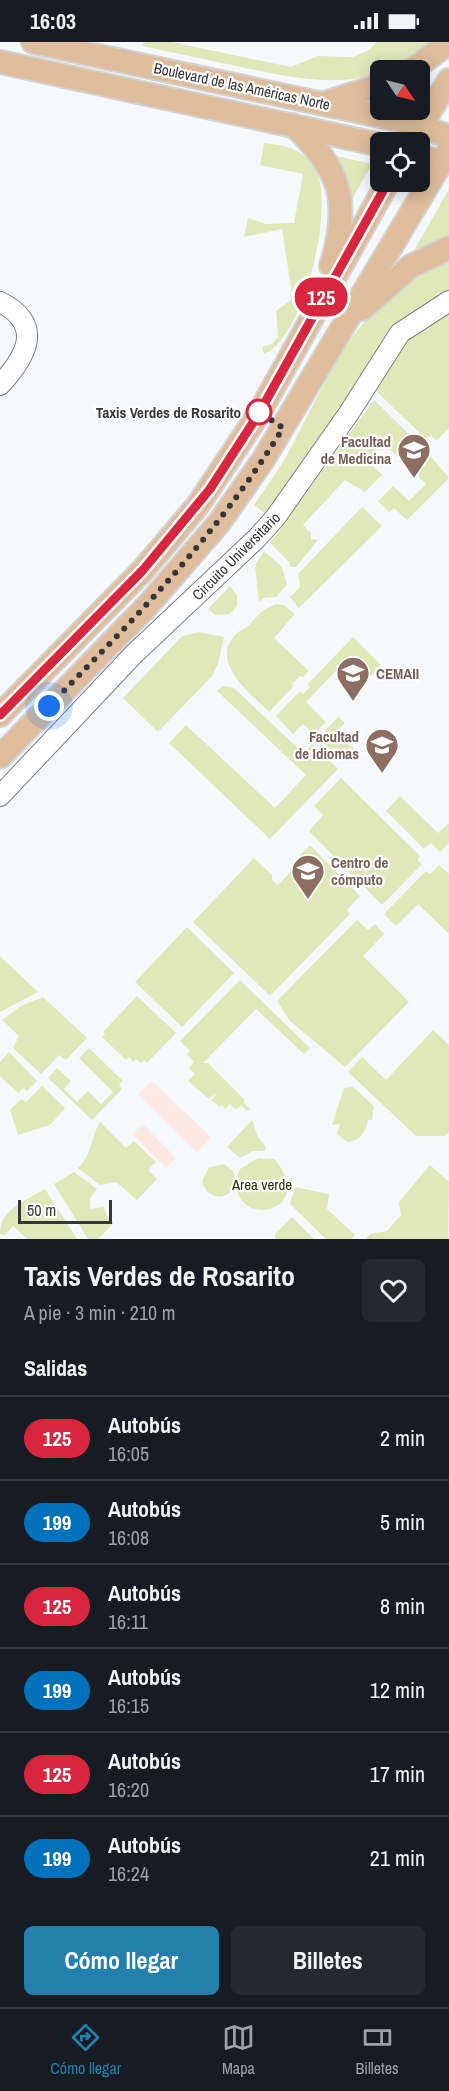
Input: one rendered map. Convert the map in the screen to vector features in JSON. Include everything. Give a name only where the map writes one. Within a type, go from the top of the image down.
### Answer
[{"type":"main road","name":"Boulevard de las Américas Norte","points":[[33,42],[322,104],[410,132]]},
{"type":"main road","points":[[426,60],[449,43]]},
{"type":"main road","name":"Boulevard de las Américas Norte","points":[[0,62],[370,142]]},
{"type":"main road","points":[[417,132],[449,80]]},
{"type":"main road","points":[[322,104],[370,89]]},
{"type":"main road","points":[[292,124],[316,146],[329,164],[339,186],[341,210],[338,234],[321,298]]},
{"type":"main road","name":"Boulevard de las Américas Norte","points":[[430,135],[449,136]]},
{"type":"main road","points":[[0,757],[148,605],[213,531],[263,460],[341,328],[447,159],[430,157]]},
{"type":"main road","points":[[0,715],[143,570],[193,512],[253,423],[382,192]]},
{"type":"main road","points":[[341,328],[411,266],[449,248]]},
{"type":"street","name":"Circuito Universitario","points":[[0,796],[134,654],[275,519],[349,413],[400,333],[449,301]]},
{"type":"street","points":[[0,302],[10,307],[24,323],[27,343],[25,354],[0,385]]},
{"type":"shaded area","points":[[152,1081],[211,1137],[197,1153],[138,1094]]},
{"type":"shaded area","points":[[143,1124],[176,1158],[166,1168],[132,1134]]},
{"type":"green space","points":[[145,42],[172,42],[291,67],[318,56],[353,57],[369,50],[377,42],[431,42],[408,60],[370,60],[370,75],[340,80],[291,77],[142,45]]},
{"type":"green space","points":[[264,143],[295,150],[308,158],[317,172],[321,190],[321,215],[312,272],[302,300],[291,325],[278,343],[264,354],[262,347],[272,344],[278,337],[276,311],[291,300],[292,294],[282,229],[244,237],[248,218],[265,224],[294,223],[303,174],[260,165]]},
{"type":"green space","points":[[328,154],[370,164],[370,168],[347,208]]},
{"type":"green space","points":[[449,189],[449,241],[408,261]]},
{"type":"green space","points":[[449,256],[449,289],[402,321],[343,410],[266,514],[254,505],[277,472],[349,342],[375,310],[392,294]]},
{"type":"green space","points":[[449,309],[449,428],[436,441],[431,435],[426,439],[376,391],[409,337]]},
{"type":"green space","points":[[374,400],[420,445],[404,462],[383,443],[367,460],[382,475],[365,492],[345,480],[303,525],[311,533],[311,539],[318,540],[296,567],[290,567],[289,562],[270,543]]},
{"type":"green space","points":[[427,452],[449,478],[407,520],[394,508],[389,512],[378,501],[393,486],[409,501],[426,484],[410,468]]},
{"type":"green space","points":[[362,507],[382,526],[299,608],[290,597],[300,587],[298,574]]},
{"type":"green space","points":[[264,551],[282,567],[287,585],[276,597],[264,598],[259,602],[255,565]]},
{"type":"green space","points":[[230,586],[237,595],[237,606],[230,614],[215,615],[208,609]]},
{"type":"green space","points":[[276,604],[284,605],[295,614],[274,638],[309,671],[292,684],[294,686],[269,712],[236,678],[227,656],[228,646],[236,634],[247,627],[262,611]]},
{"type":"green space","points":[[199,632],[224,637],[218,663],[213,675],[158,732],[123,698],[182,636]]},
{"type":"green space","points":[[353,637],[381,665],[371,676],[350,656],[306,702],[326,722],[314,734],[303,724],[293,734],[276,716],[300,691],[303,694],[310,687],[308,684]]},
{"type":"green space","points":[[223,686],[234,688],[303,753],[312,744],[338,769],[270,839],[169,743],[186,725],[275,808],[306,775],[217,691]]},
{"type":"green space","points":[[338,717],[345,723],[336,732],[355,750],[343,762],[318,738]]},
{"type":"green space","points":[[341,778],[420,856],[417,860],[422,864],[382,905],[309,831],[323,815],[314,806]]},
{"type":"green space","points":[[400,796],[438,833],[449,823],[449,843],[440,852],[431,843],[424,849],[386,811]]},
{"type":"green space","points":[[310,845],[360,896],[347,910],[350,914],[270,996],[193,922],[254,858],[272,875],[272,880],[278,885],[302,860],[299,856]]},
{"type":"green space","points":[[439,865],[449,874],[449,934],[418,904],[396,926],[384,914],[426,871],[430,874]]},
{"type":"green space","points":[[357,920],[368,930],[375,924],[384,934],[363,956],[409,1002],[345,1067],[290,1021],[277,1001]]},
{"type":"green space","points":[[187,927],[234,973],[182,1027],[135,982]]},
{"type":"green space","points":[[0,956],[38,992],[0,1012]]},
{"type":"green space","points":[[240,980],[310,1048],[304,1054],[256,1009],[203,1063],[208,1063],[245,1100],[243,1102],[250,1109],[247,1111],[241,1105],[236,1110],[230,1104],[225,1109],[222,1105],[219,1107],[211,1100],[218,1091],[209,1099],[188,1081],[195,1074],[189,1068],[194,1062],[187,1054],[190,1051],[180,1041]]},
{"type":"green space","points":[[137,996],[176,1033],[147,1063],[144,1060],[141,1063],[136,1059],[133,1062],[129,1057],[126,1060],[102,1037],[105,1034],[103,1032]]},
{"type":"green space","points":[[43,997],[87,1038],[66,1060],[59,1055],[41,1074],[13,1048],[19,1036],[2,1020],[21,1006]]},
{"type":"green space","points":[[433,1030],[449,1045],[449,1132],[445,1136],[416,1136],[348,1072],[362,1057],[386,1080]]},
{"type":"green space","points":[[89,1048],[123,1081],[119,1085],[122,1089],[92,1120],[48,1078],[57,1068],[71,1081],[64,1089],[77,1102],[88,1091],[101,1104],[113,1092],[79,1058]]},
{"type":"green space","points":[[9,1052],[37,1081],[27,1091],[23,1088],[18,1093],[0,1076],[0,1062]]},
{"type":"green space","points":[[42,1086],[65,1108],[50,1125],[18,1135],[10,1110],[21,1099],[26,1102]]},
{"type":"green space","points":[[353,1087],[374,1106],[372,1120],[368,1120],[362,1135],[352,1142],[347,1142],[337,1134],[340,1124],[332,1125],[344,1088]]},
{"type":"green space","points":[[252,1120],[258,1137],[266,1147],[265,1151],[253,1151],[240,1158],[227,1147]]},
{"type":"green space","points":[[100,1122],[126,1148],[134,1141],[156,1162],[148,1170],[157,1179],[137,1200],[116,1182],[100,1185],[78,1168],[86,1158]]},
{"type":"green space","name":"Area verde","points":[[258,1158],[274,1159],[285,1176],[287,1190],[283,1201],[273,1208],[262,1210],[250,1207],[241,1199],[236,1185],[228,1194],[213,1195],[208,1192],[202,1181],[209,1167],[224,1164],[233,1171],[236,1179],[240,1169]]},
{"type":"green space","points":[[430,1165],[449,1182],[448,1239],[366,1239],[370,1234],[387,1231],[401,1215],[399,1202]]},
{"type":"green space","points":[[74,1172],[97,1189],[90,1198],[90,1209],[104,1207],[106,1215],[114,1223],[98,1239],[88,1239],[54,1184]]},
{"type":"green space","points":[[295,1187],[329,1194],[327,1209],[355,1235],[352,1239],[326,1239],[290,1204]]},
{"type":"green space","points":[[45,1189],[77,1239],[27,1239],[13,1226],[4,1236],[0,1233],[1,1225],[9,1211]]},
{"type":"green space","points":[[292,1217],[314,1239],[275,1239],[275,1234]]},
{"type":"bus line","name":"125","points":[[0,715],[143,570],[169,542],[210,489],[258,415],[321,298],[382,192]]},
{"type":"place","name":"Taxis Verdes de Rosarito","points":[[259,412]]},
{"type":"place","name":"Facultad de Medicina","points":[[414,479]]},
{"type":"place","name":"CEMAII","points":[[353,702]]},
{"type":"place","name":"Facultad de Idiomas","points":[[382,774]]},
{"type":"place","name":"Centro de cómputo","points":[[308,900]]},
{"type":"route","points":[[49,706],[148,605],[219,523],[283,428],[259,412]]}]
